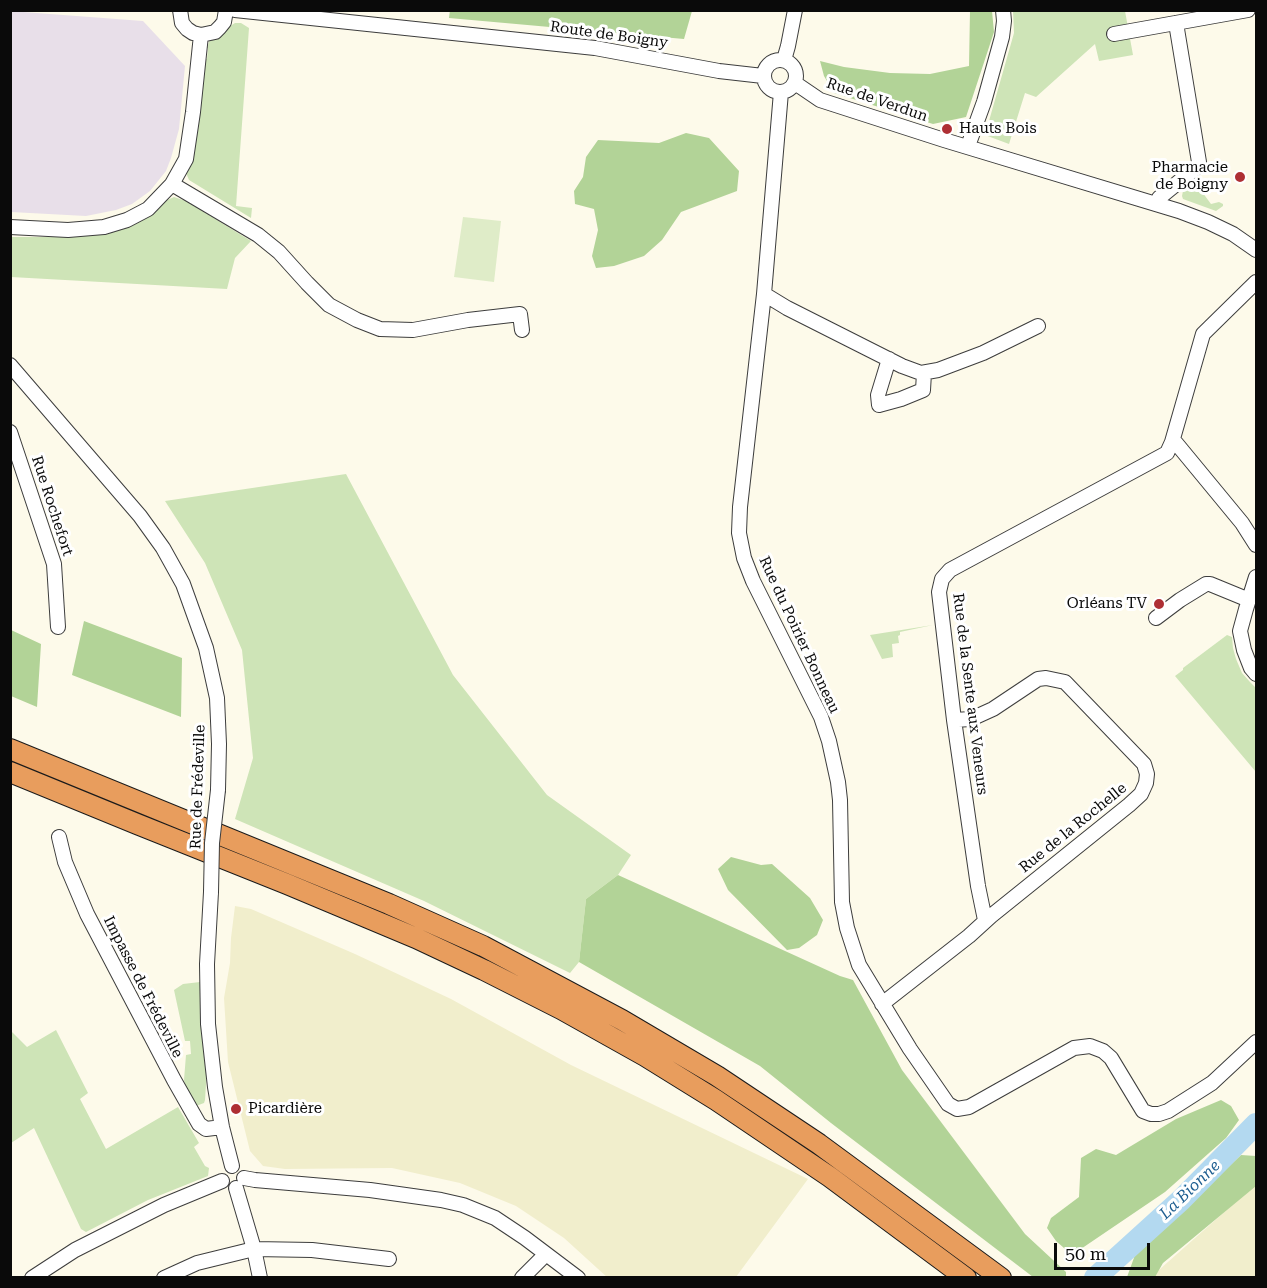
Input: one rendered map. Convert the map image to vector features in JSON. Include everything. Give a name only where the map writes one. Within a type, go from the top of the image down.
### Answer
[{"type":"highway","points":[[10,748],[389,904],[483,946],[622,1020],[717,1076],[819,1144],[1001,1278]]},
{"type":"highway","points":[[10,772],[416,938],[561,1009],[645,1056],[716,1100],[831,1178],[966,1278]]},
{"type":"street","points":[[180,10],[182,23],[187,29],[201,35],[215,32],[224,21],[226,10]]},
{"type":"street","name":"Route de Boigny","points":[[235,10],[595,48],[719,71],[763,76]]},
{"type":"street","points":[[784,60],[795,10]]},
{"type":"street","points":[[968,147],[984,102],[1002,37],[1003,10]]},
{"type":"street","points":[[1114,34],[1248,10]]},
{"type":"street","points":[[1157,204],[1159,198],[1197,167],[1199,162],[1176,23]]},
{"type":"street","points":[[10,227],[68,230],[104,227],[127,220],[148,209],[172,184],[186,159],[201,35]]},
{"type":"street","points":[[784,60],[794,66],[795,83],[788,90],[781,92],[771,90],[764,82],[764,69],[773,61],[784,60]]},
{"type":"street","name":"Rue de Verdun","points":[[795,83],[820,100],[1179,211],[1233,234],[1256,250]]},
{"type":"street","name":"Rue du Poirier Bonneau","points":[[781,92],[764,294],[740,507],[741,545],[753,581],[821,717],[830,741],[839,791],[842,902],[847,928],[859,965],[948,1104],[957,1109],[969,1107],[1074,1048],[1090,1046],[1103,1051],[1111,1058],[1143,1112],[1159,1114],[1168,1111],[1212,1083],[1257,1042]]},
{"type":"street","points":[[172,184],[258,235],[279,252],[329,305],[357,320],[380,329],[413,330],[520,314],[522,330]]},
{"type":"street","name":"Rue de la Sente aux Veneurs","points":[[985,920],[954,720],[939,592],[942,579],[950,570],[1167,453],[1203,334],[1257,282]]},
{"type":"street","points":[[764,294],[902,366],[924,373],[983,353],[1038,326]]},
{"type":"street","points":[[889,359],[878,395],[879,405],[923,390],[924,373]]},
{"type":"street","name":"Rue de Frédeville","points":[[11,367],[140,516],[163,548],[183,584],[206,648],[217,698],[219,744],[207,964],[208,1024],[215,1087],[232,1166]]},
{"type":"street","name":"Rue Rochefort","points":[[10,432],[54,564],[58,627]]},
{"type":"street","points":[[1172,441],[1242,523],[1257,545]]},
{"type":"street","points":[[1257,577],[1240,631],[1251,668],[1257,674]]},
{"type":"street","points":[[1156,618],[1206,584],[1249,600]]},
{"type":"street","name":"Rue de la Rochelle","points":[[954,720],[971,719],[993,709],[1038,679],[1055,679],[1065,682],[1144,764],[1147,774],[1141,794],[985,920]]},
{"type":"street","name":"Impasse de Frédeville","points":[[59,837],[64,862],[87,914],[170,1074],[199,1124],[206,1129],[222,1127]]},
{"type":"street","points":[[882,1004],[969,936],[985,920]]},
{"type":"street","points":[[260,1278],[240,1183],[244,1174],[239,1168],[228,1167],[223,1172],[222,1181],[227,1188],[240,1183],[255,1180],[370,1191],[464,1205],[495,1218],[578,1278]]},
{"type":"street","points":[[32,1278],[75,1250],[154,1210],[222,1181]]},
{"type":"street","points":[[164,1278],[197,1263],[254,1249],[312,1250],[389,1259]]},
{"type":"street","points":[[522,1278],[546,1254]]},
{"type":"shaded area","points":[[10,11],[143,21],[185,66],[179,129],[171,158],[166,171],[150,191],[132,204],[86,216],[11,212]]},
{"type":"shaded area","points":[[235,906],[251,909],[451,999],[571,1065],[808,1179],[736,1277],[608,1278],[564,1238],[516,1206],[460,1183],[392,1168],[285,1169],[263,1166],[250,1151],[228,1062],[224,998],[230,963]]},
{"type":"shaded area","points":[[1256,1184],[1256,1277],[1151,1277]]},
{"type":"green space","points":[[450,10],[692,11],[684,39],[449,18]]},
{"type":"green space","points":[[970,11],[992,11],[994,32],[966,117],[933,124],[834,93],[824,76],[820,61],[844,67],[890,73],[930,74],[969,66]]},
{"type":"green space","points":[[1013,11],[1125,11],[1133,55],[1099,61],[1095,44],[1036,97],[1025,93],[1009,144],[985,135],[1014,33]]},
{"type":"green space","points":[[235,23],[241,23],[249,28],[236,206],[252,208],[251,218],[189,180],[186,173],[198,131],[207,48],[210,39]]},
{"type":"green space","points":[[686,133],[709,138],[739,171],[737,191],[681,212],[662,240],[644,256],[614,266],[596,268],[592,256],[598,230],[594,209],[575,204],[574,191],[583,177],[586,157],[598,140],[659,143]]},
{"type":"green space","points":[[1194,181],[1211,204],[1219,202],[1223,206],[1216,211],[1183,199],[1183,191]]},
{"type":"green space","points":[[174,197],[186,201],[251,241],[235,258],[227,289],[11,277],[10,237],[64,237],[122,229]]},
{"type":"green space","points":[[463,217],[501,221],[494,282],[454,277]]},
{"type":"green space","points":[[346,474],[453,675],[547,795],[631,855],[618,875],[586,899],[579,962],[570,973],[424,901],[235,819],[253,758],[242,650],[205,563],[165,501]]},
{"type":"green space","points":[[84,621],[182,658],[181,717],[72,675]]},
{"type":"green space","points":[[933,625],[900,632],[899,643],[892,644],[893,657],[882,659],[870,635]]},
{"type":"green space","points":[[11,630],[41,644],[37,707],[11,696]]},
{"type":"green space","points":[[1227,635],[1232,637],[1236,659],[1242,673],[1256,688],[1256,772],[1175,676]]},
{"type":"green space","points":[[731,857],[761,865],[772,864],[810,898],[823,920],[817,935],[799,948],[787,950],[728,890],[718,869]]},
{"type":"green space","points":[[618,875],[853,980],[902,1070],[1025,1234],[1066,1272],[1066,1277],[1033,1277],[760,1066],[579,962],[586,899]]},
{"type":"green space","points":[[200,982],[207,1069],[205,1100],[204,1103],[196,1106],[186,1091],[184,1080],[186,1055],[191,1054],[190,1041],[185,1041],[174,990],[183,984]]},
{"type":"green space","points":[[56,1030],[88,1093],[80,1099],[106,1149],[178,1107],[199,1143],[194,1147],[205,1166],[209,1168],[208,1176],[148,1200],[86,1232],[81,1229],[34,1128],[11,1143],[11,1031],[27,1047]]},
{"type":"green space","points":[[1221,1100],[1231,1106],[1239,1120],[1226,1138],[1165,1192],[1072,1255],[1056,1241],[1047,1228],[1051,1218],[1079,1197],[1081,1158],[1096,1149],[1116,1155],[1176,1119]]},
{"type":"green space","points":[[1241,1155],[1256,1156],[1256,1186],[1163,1263],[1155,1277],[1127,1277],[1135,1255]]},
{"type":"waterway","name":"La Bionne","points":[[1095,1278],[1181,1200],[1256,1124]]},
{"type":"place","name":"Hauts Bois","points":[[947,129]]},
{"type":"place","name":"Pharmacie de Boigny","points":[[1240,177]]},
{"type":"place","name":"Orléans TV","points":[[1159,604]]},
{"type":"place","name":"Picardière","points":[[236,1109]]}]
